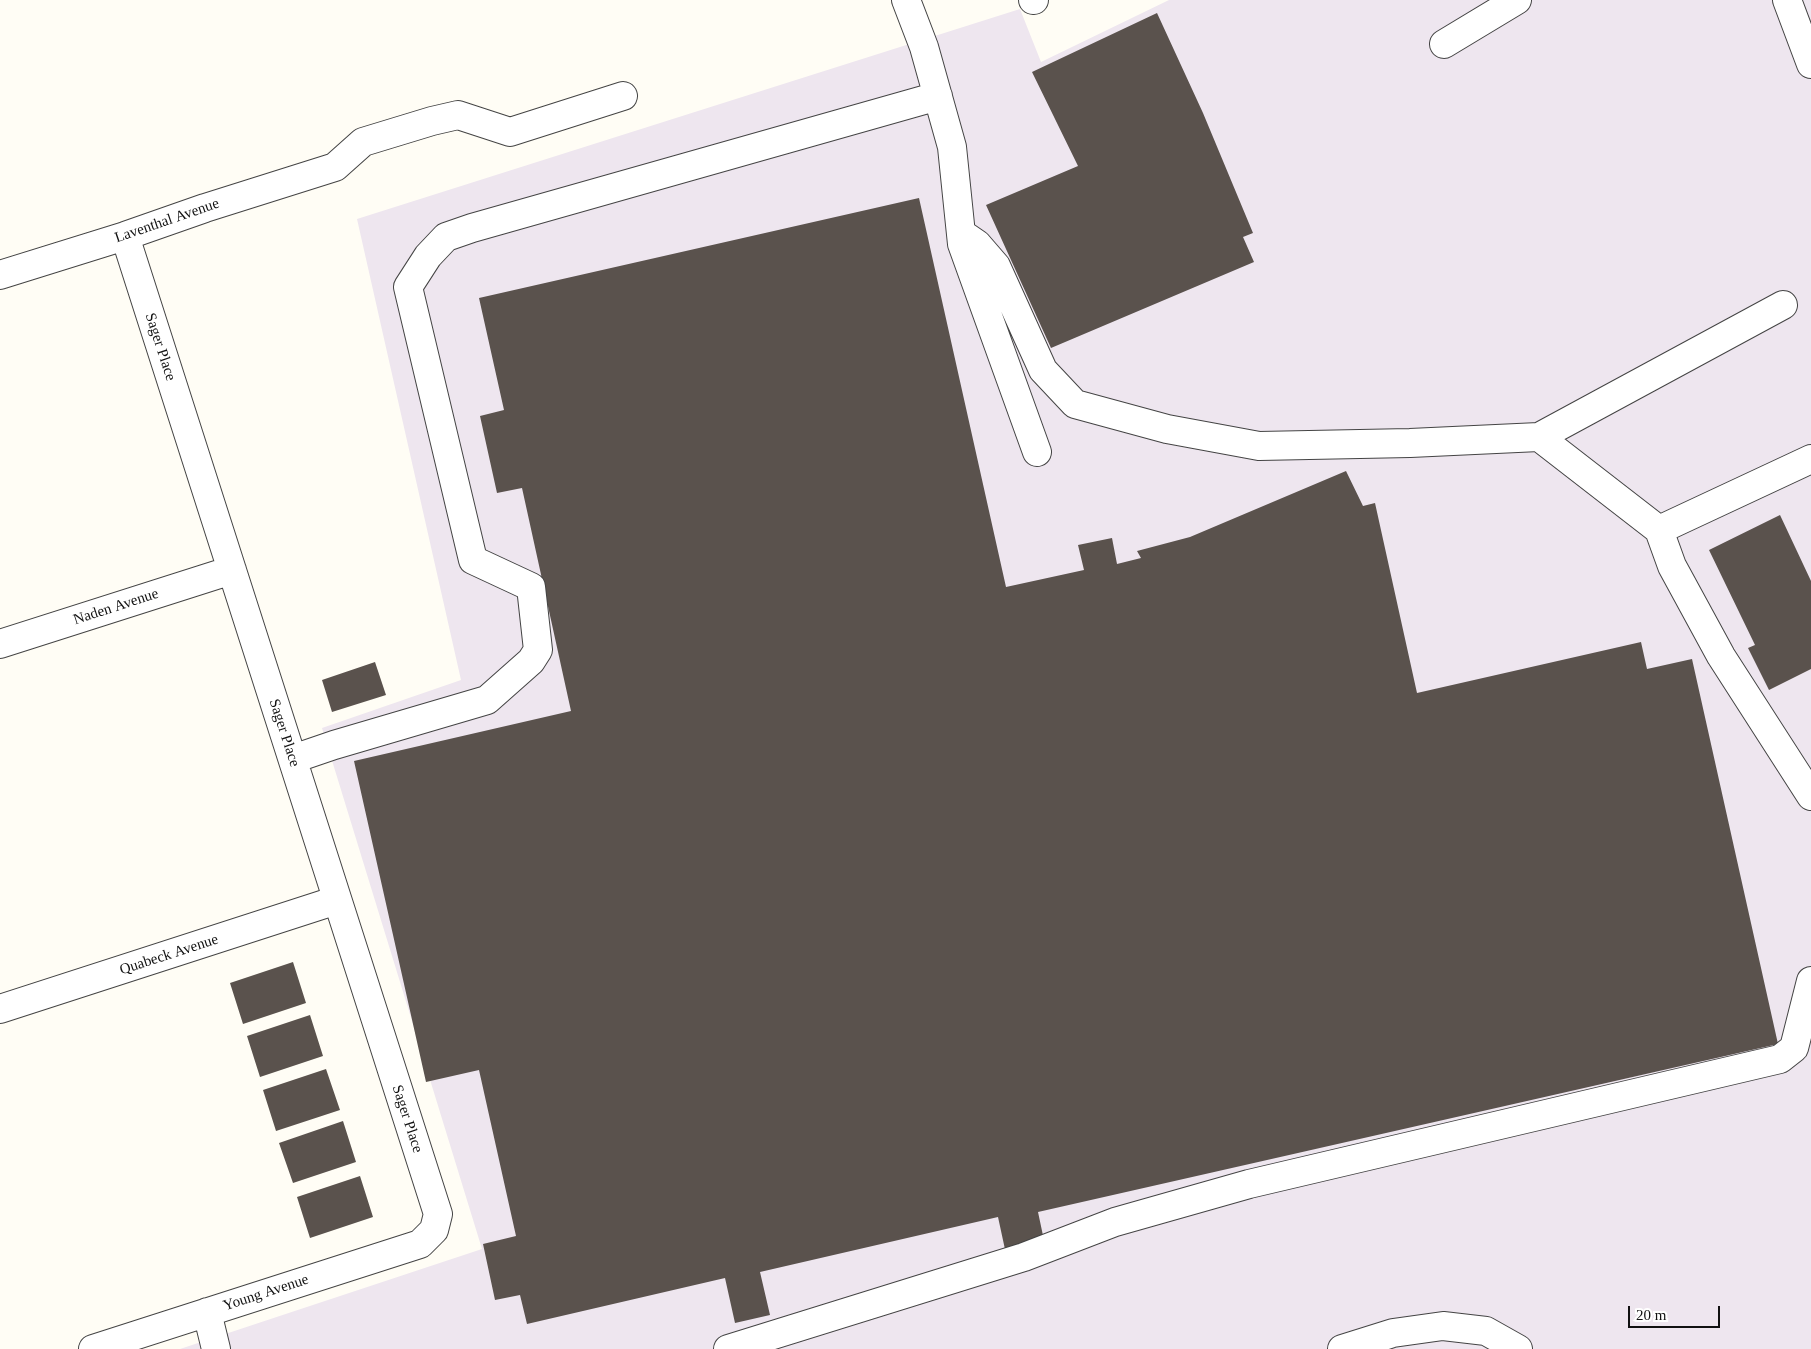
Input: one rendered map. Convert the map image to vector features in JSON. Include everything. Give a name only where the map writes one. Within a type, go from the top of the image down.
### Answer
[{"type":"street","points":[[906,0],[924,47],[952,147],[962,244],[1037,452]]},
{"type":"street","points":[[1444,44],[1517,0]]},
{"type":"street","points":[[1787,0],[1811,64]]},
{"type":"street","points":[[293,759],[487,700],[531,661],[538,650],[531,587],[473,560],[408,287],[428,256],[446,237],[935,86]]},
{"type":"street","name":"Laventhal Avenue","points":[[0,275],[334,167],[363,142],[432,121],[458,116],[510,132],[623,96]]},
{"type":"street","points":[[961,233],[977,244],[996,266],[1043,370],[1075,404],[1167,428],[1259,446],[1410,443],[1539,437],[1783,305]]},
{"type":"street","name":"Sager Place","points":[[125,236],[438,1214],[434,1230]]},
{"type":"street","points":[[1539,437],[1659,530],[1672,566],[1721,656],[1811,796]]},
{"type":"street","points":[[1659,530],[1811,459]]},
{"type":"street","name":"Naden Avenue","points":[[0,644],[232,570]]},
{"type":"street","name":"Quabeck Avenue","points":[[0,1009],[337,900]]},
{"type":"street","points":[[728,1349],[1024,1256],[1114,1222],[1249,1184],[1780,1059],[1794,1048],[1811,981]]},
{"type":"street","name":"Young Avenue","points":[[93,1349],[420,1244],[434,1230]]},
{"type":"street","points":[[207,1312],[216,1349]]},
{"type":"street","points":[[1342,1349],[1393,1333],[1442,1326],[1486,1331],[1518,1349]]},
{"type":"shaded area","points":[[1169,0],[1811,0],[1811,1349],[180,1349],[482,1249],[322,728],[461,680],[357,219],[1020,9],[1041,62]]},
{"type":"building","points":[[1157,13],[1203,113],[1253,233],[1243,237],[1254,262],[1051,348],[986,205],[1078,166],[1032,72]]},
{"type":"building","points":[[919,198],[1006,587],[1084,570],[1078,545],[1112,538],[1117,564],[1141,558],[1137,551],[1190,537],[1346,471],[1363,506],[1375,503],[1417,693],[1641,642],[1647,669],[1692,659],[1778,1044],[1038,1212],[1045,1245],[1006,1254],[998,1217],[760,1272],[770,1315],[735,1323],[725,1278],[527,1324],[520,1295],[495,1300],[483,1244],[516,1236],[479,1070],[426,1082],[354,761],[571,711],[522,488],[497,493],[480,416],[504,410],[479,298]]},
{"type":"building","points":[[1780,515],[1811,581],[1811,669],[1769,690],[1748,648],[1755,645],[1709,550]]},
{"type":"building","points":[[375,662],[386,695],[332,712],[322,680]]},
{"type":"building","points":[[293,962],[306,1003],[243,1024],[230,983]]},
{"type":"building","points":[[310,1015],[323,1056],[260,1077],[247,1036]]},
{"type":"building","points":[[326,1069],[340,1110],[276,1131],[263,1090]]},
{"type":"building","points":[[343,1121],[356,1162],[293,1183],[279,1143]]},
{"type":"building","points":[[360,1176],[373,1217],[310,1238],[297,1197]]}]
